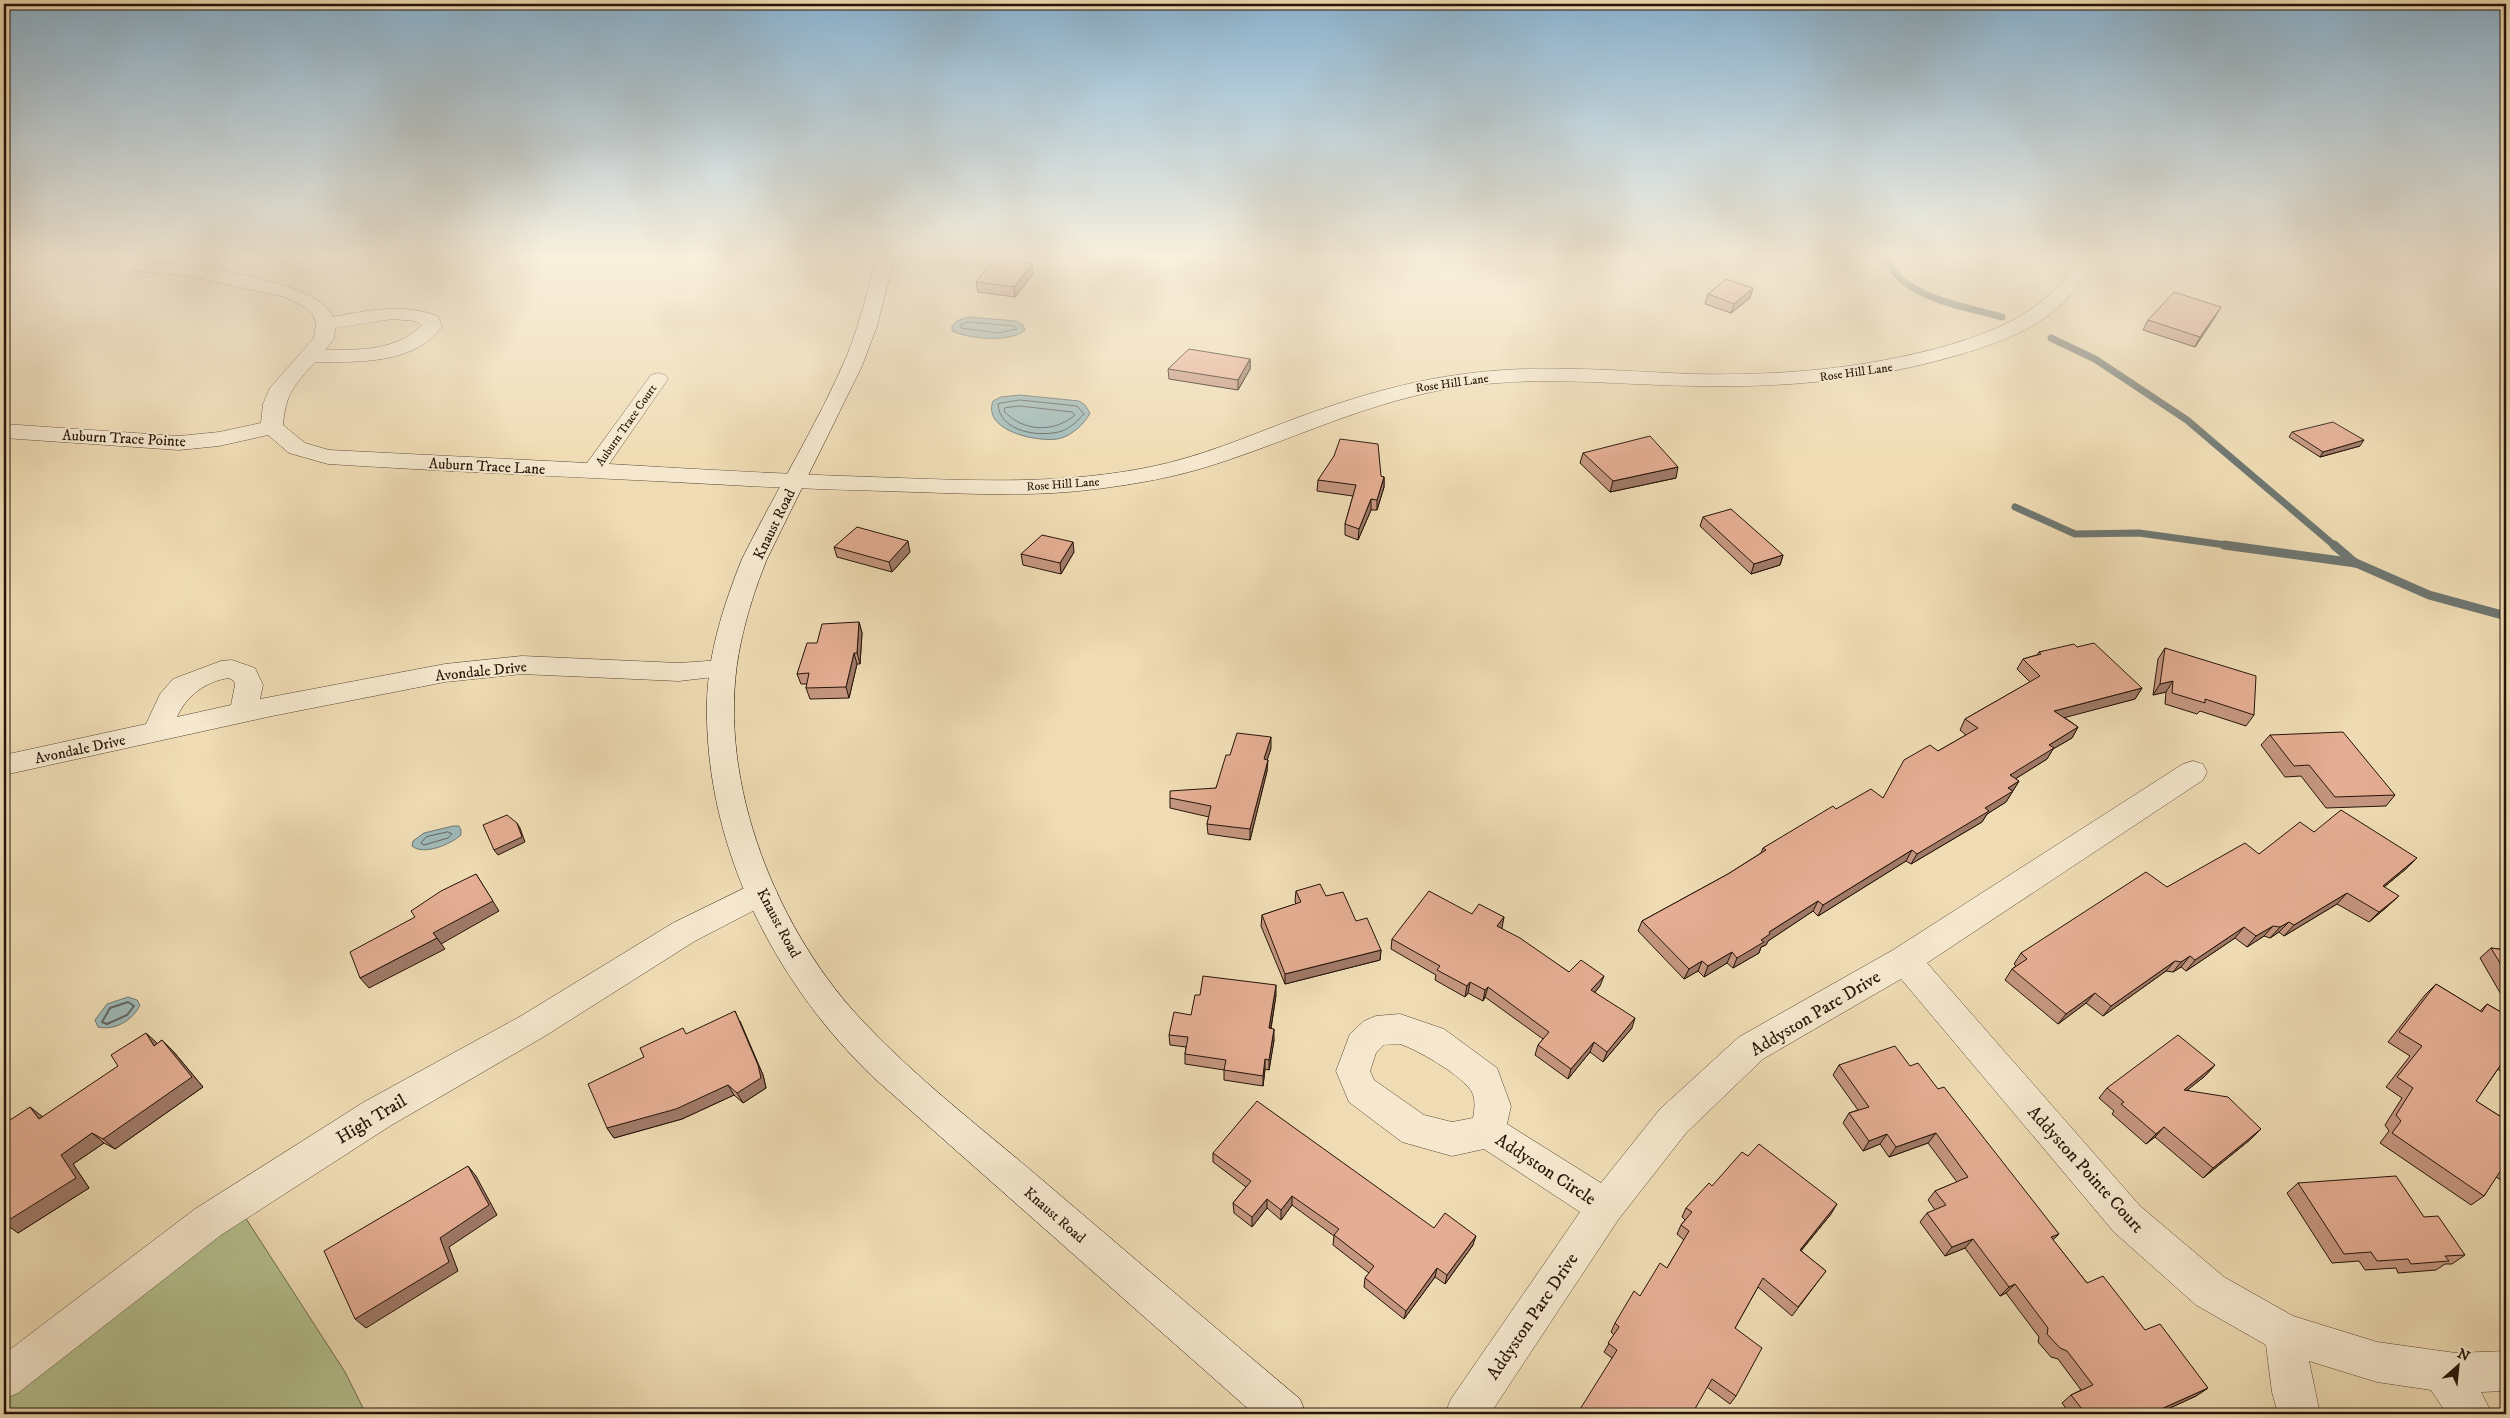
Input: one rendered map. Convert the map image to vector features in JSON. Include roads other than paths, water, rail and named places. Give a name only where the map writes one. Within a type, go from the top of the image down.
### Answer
[{"type":"street","points":[[272,427],[274,404],[281,388],[324,339],[326,324]]},
{"type":"street","points":[[310,356],[341,356],[398,349],[416,342],[432,324]]},
{"type":"street","name":"Knaust Road","points":[[867,324],[859,349],[837,399],[794,482],[743,588],[722,669],[720,717],[727,788],[736,830],[761,892],[783,936],[837,1016],[876,1058],[1285,1414]]},
{"type":"street","name":"Rose Hill Lane","points":[[794,482],[1011,487],[1080,485],[1156,473],[1215,457],[1325,414],[1377,398],[1440,384],[1545,373],[1693,380],[1767,380],[1827,376],[1893,367],[1986,340],[2020,324]]},
{"type":"street","name":"Auburn Trace Court","points":[[593,471],[658,379]]},
{"type":"street","name":"Auburn Trace Lane","points":[[272,427],[297,448],[328,458],[794,482]]},
{"type":"street","name":"Auburn Trace Pointe","points":[[4,431],[179,443],[219,439],[272,427]]},
{"type":"street","name":"Avondale Drive","points":[[4,765],[243,713],[435,675],[487,668],[522,666],[679,672],[722,669]]},
{"type":"street","points":[[156,732],[170,701],[183,686],[221,670],[232,669],[246,675],[249,685],[243,713]]},
{"type":"street","name":"Addyston Parc Drive","points":[[1466,1414],[1605,1207],[1673,1121],[1751,1048],[1905,960],[2193,772]]},
{"type":"street","name":"High Trail","points":[[4,1380],[208,1222],[377,1114],[533,1026],[684,932],[761,892]]},
{"type":"street","name":"Addyston Pointe Court","points":[[1905,960],[2127,1219],[2210,1291],[2285,1333],[2377,1362],[2443,1372],[2506,1371]]},
{"type":"street","name":"Addyston Circle","points":[[1488,1132],[1605,1207]]},
{"type":"street","points":[[2285,1333],[2293,1392],[2299,1414]]},
{"type":"street","points":[[2443,1372],[2471,1414]]},
{"type":"water","points":[[954,324],[1022,324],[1025,330],[1010,337],[979,338],[952,331]]},
{"type":"water","points":[[1020,395],[1079,401],[1085,405],[1090,413],[1076,430],[1062,438],[1037,439],[1025,436],[1003,427],[996,420],[992,411],[993,401],[1001,397]]},
{"type":"water","points":[[459,826],[461,835],[451,842],[437,848],[423,850],[412,846],[413,841],[424,833]]},
{"type":"water","points":[[128,997],[137,1000],[140,1005],[128,1020],[117,1026],[98,1027],[95,1020],[107,1004]]},
{"type":"waterway","points":[[2051,338],[2095,359],[2187,420],[2335,546]]},
{"type":"waterway","points":[[2015,507],[2075,534],[2139,533],[2233,546]]},
{"type":"waterway","points":[[2224,545],[2355,563]]},
{"type":"waterway","points":[[2334,545],[2355,563]]},
{"type":"waterway","points":[[2355,563],[2429,595],[2506,616]]}]
